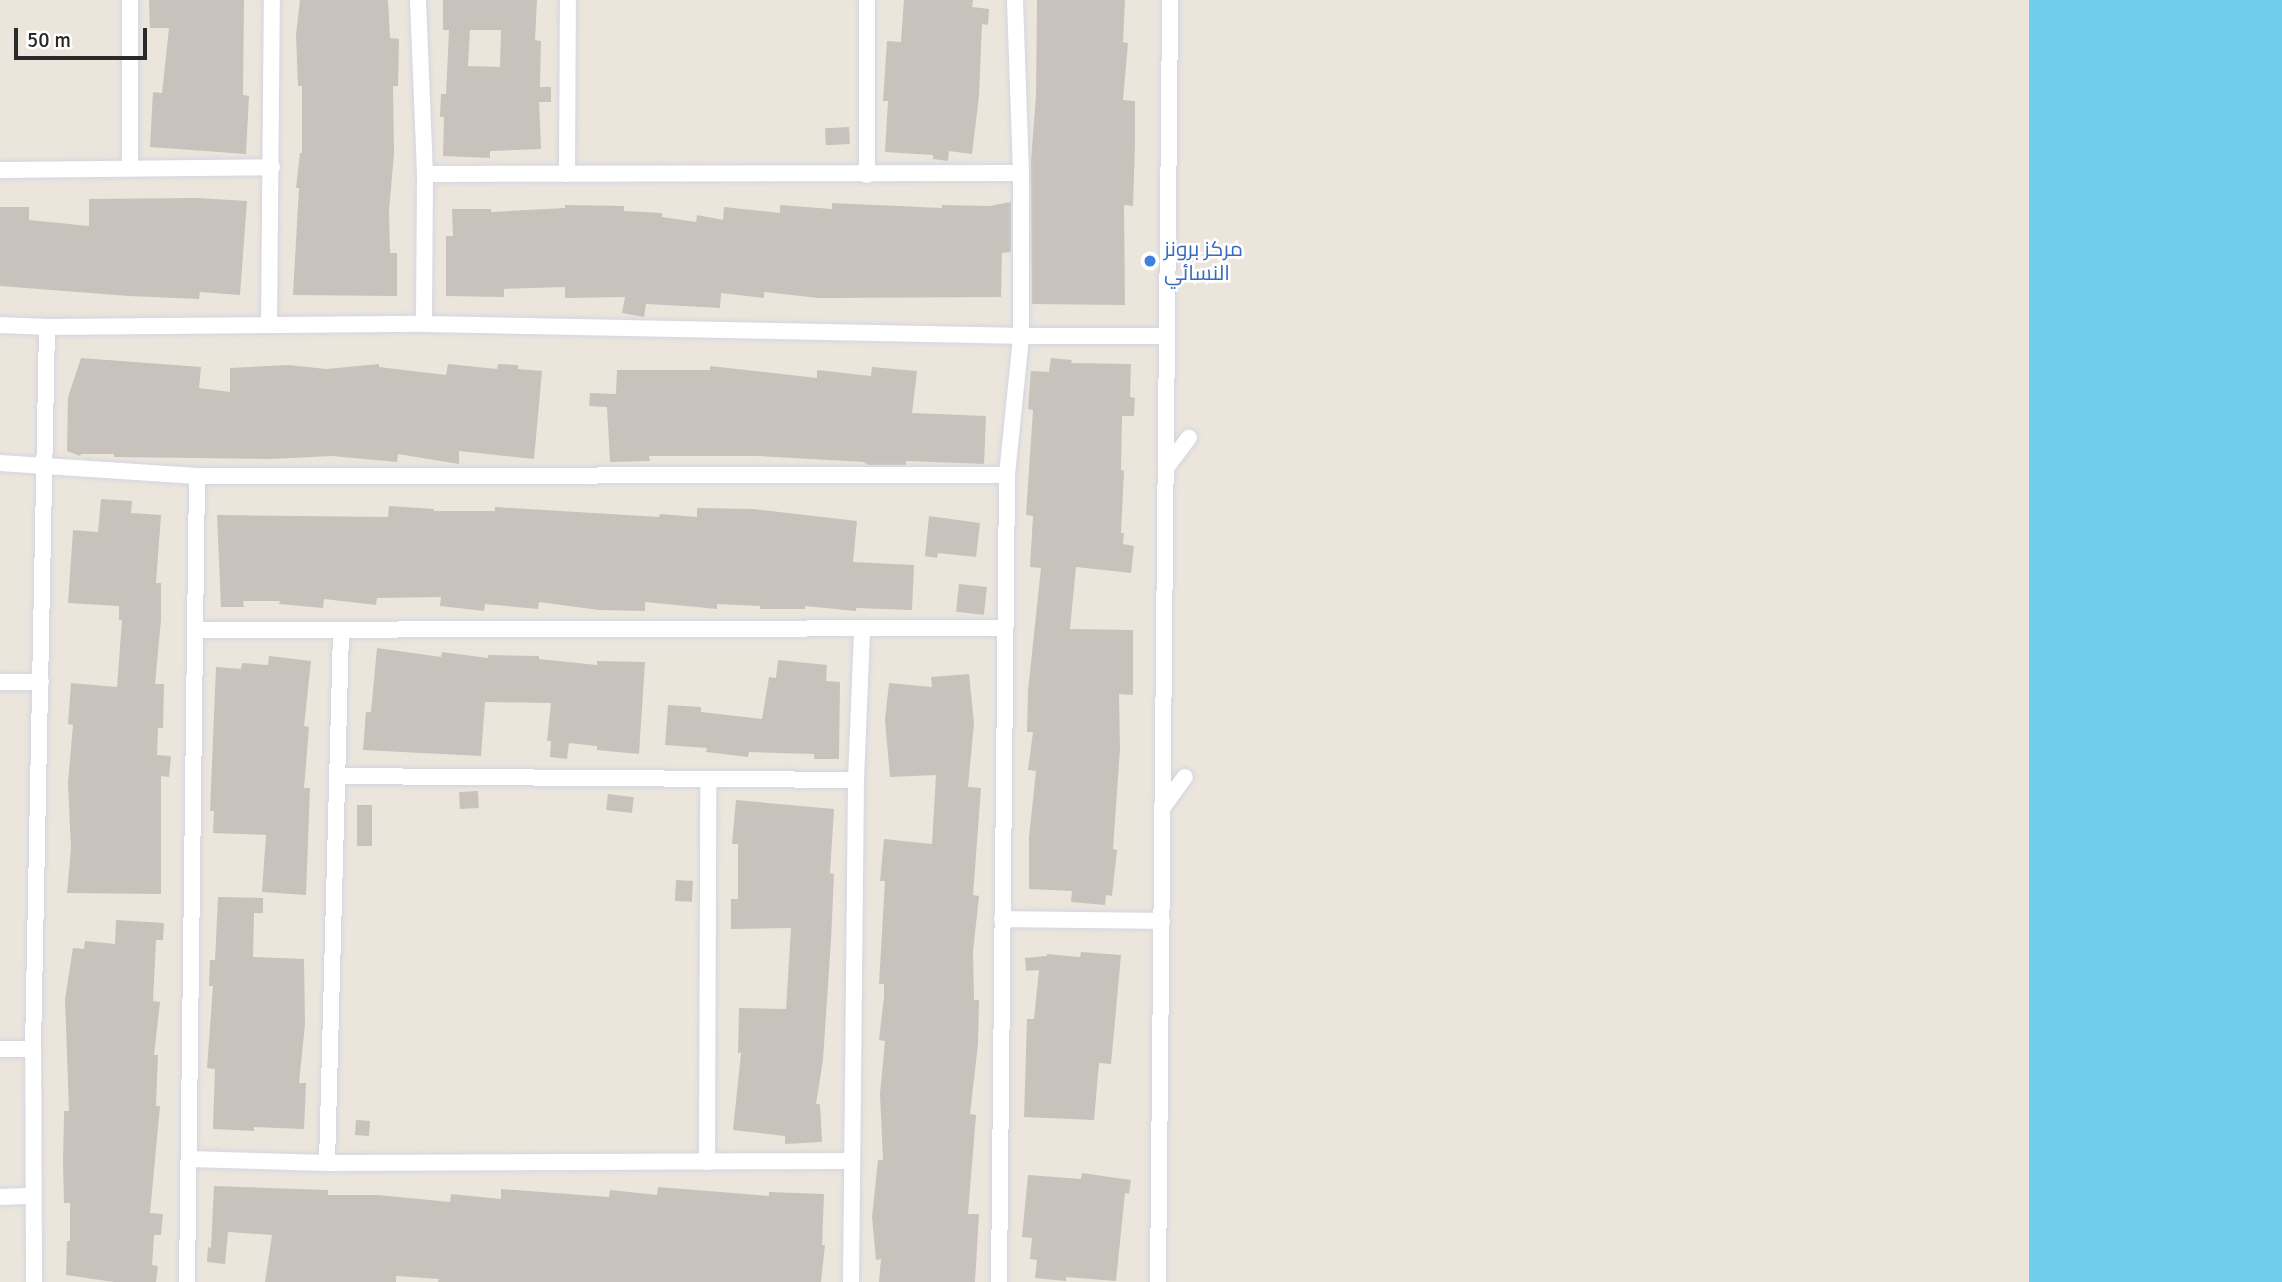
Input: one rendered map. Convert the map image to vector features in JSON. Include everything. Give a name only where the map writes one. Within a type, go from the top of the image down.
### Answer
[{"type":"street","points":[[130,0],[130,167]]},
{"type":"street","points":[[270,325],[271,0]]},
{"type":"street","points":[[418,0],[425,174],[424,324]]},
{"type":"street","points":[[567,174],[568,0]]},
{"type":"street","points":[[867,0],[867,176]]},
{"type":"street","points":[[999,1282],[1007,475],[1021,336],[1021,173],[1015,0]]},
{"type":"street","points":[[1158,1282],[1170,0]]},
{"type":"street","points":[[0,170],[272,167]]},
{"type":"street","points":[[425,174],[867,176],[1021,173]]},
{"type":"street","points":[[0,325],[47,327],[424,324],[1021,336],[1167,336]]},
{"type":"street","points":[[34,1282],[33,1049],[47,327]]},
{"type":"street","points":[[1166,468],[1189,438]]},
{"type":"street","points":[[0,463],[45,463],[197,476],[1007,475]]},
{"type":"street","points":[[187,1282],[197,476]]},
{"type":"street","points":[[195,630],[862,631],[1004,628]]},
{"type":"street","points":[[327,1163],[341,631]]},
{"type":"street","points":[[852,1282],[856,780],[862,631]]},
{"type":"street","points":[[0,682],[41,682]]},
{"type":"street","points":[[338,776],[708,781],[856,780]]},
{"type":"street","points":[[1163,807],[1185,777]]},
{"type":"street","points":[[707,1163],[708,781]]},
{"type":"street","points":[[1002,919],[1162,921]]},
{"type":"street","points":[[0,1049],[33,1049]]},
{"type":"street","points":[[188,1159],[327,1163],[851,1161]]},
{"type":"street","points":[[0,1197],[33,1196]]},
{"type":"water","points":[[2029,0],[2282,0],[2282,1282],[2029,1282]]},
{"type":"building","points":[[149,0],[244,0],[243,95],[249,96],[246,154],[150,147],[153,92],[162,93],[169,28],[150,28]]},
{"type":"building","points":[[300,0],[388,0],[390,38],[399,39],[398,86],[393,86],[394,154],[389,211],[390,253],[397,253],[397,296],[293,295],[299,188],[296,188],[302,153],[302,86],[298,86],[296,35]]},
{"type":"building","points":[[443,0],[537,0],[535,40],[541,41],[540,87],[551,87],[551,102],[539,102],[541,149],[490,151],[490,158],[443,156],[444,117],[440,117],[441,94],[446,94],[449,30],[443,30]],"holes":[[[470,30],[501,30],[500,67],[468,66]]]},
{"type":"building","points":[[904,0],[973,0],[972,7],[989,9],[988,25],[982,24],[979,96],[972,154],[949,151],[948,161],[933,159],[933,155],[885,152],[888,101],[883,101],[887,41],[901,42]]},
{"type":"building","points":[[1037,0],[1125,0],[1123,42],[1128,43],[1123,100],[1135,101],[1135,144],[1133,206],[1124,205],[1125,305],[1032,304],[1031,161],[1036,95]]},
{"type":"building","points":[[849,127],[850,144],[826,145],[825,128]]},
{"type":"building","points":[[197,198],[247,201],[240,295],[200,292],[199,299],[0,286],[0,207],[29,207],[29,220],[89,226],[89,199]]},
{"type":"building","points":[[1011,202],[1011,252],[1002,253],[1001,297],[819,298],[764,292],[764,298],[721,293],[720,308],[646,304],[644,317],[622,313],[625,297],[565,298],[565,287],[504,289],[504,297],[446,296],[446,236],[453,236],[452,209],[491,209],[491,212],[565,208],[565,205],[624,206],[624,211],[662,213],[662,217],[696,222],[697,215],[723,220],[724,207],[780,213],[780,205],[832,209],[832,203],[942,208],[942,205],[989,206]]},
{"type":"building","points":[[81,358],[201,367],[199,388],[230,392],[230,368],[288,365],[326,369],[379,364],[379,367],[446,375],[448,364],[497,369],[498,364],[518,365],[518,369],[542,371],[534,459],[459,451],[459,464],[398,454],[397,462],[332,456],[270,459],[114,457],[114,454],[80,456],[67,451],[68,397]]},
{"type":"building","points":[[1051,358],[1072,360],[1071,363],[1131,364],[1130,397],[1135,398],[1134,416],[1122,416],[1121,470],[1124,471],[1121,533],[1124,533],[1123,544],[1134,546],[1131,573],[1076,567],[1070,629],[1133,630],[1133,695],[1119,694],[1120,748],[1113,849],[1117,850],[1112,896],[1106,895],[1105,905],[1071,902],[1072,891],[1029,889],[1029,837],[1036,771],[1028,770],[1033,732],[1027,732],[1028,691],[1041,568],[1030,567],[1033,516],[1026,515],[1033,410],[1028,409],[1031,371],[1049,372]]},
{"type":"building","points":[[710,366],[817,378],[817,370],[871,376],[872,367],[917,371],[912,413],[986,416],[984,464],[906,461],[906,465],[868,465],[864,462],[758,456],[649,456],[650,461],[610,462],[607,407],[589,406],[590,393],[616,394],[617,370],[710,370]]},
{"type":"building","points":[[101,499],[132,501],[131,513],[161,515],[156,583],[161,583],[161,620],[155,684],[164,684],[163,728],[158,728],[157,755],[171,756],[169,777],[161,776],[161,894],[67,893],[71,848],[68,783],[73,725],[68,724],[71,683],[117,687],[122,620],[119,620],[119,606],[68,603],[73,530],[98,532]]},
{"type":"building","points":[[389,506],[434,511],[495,511],[495,507],[659,517],[660,514],[697,517],[697,508],[753,509],[857,521],[853,562],[914,565],[912,610],[856,608],[856,611],[805,606],[805,609],[760,609],[760,606],[717,604],[717,609],[645,602],[645,611],[599,610],[539,602],[538,609],[485,604],[484,611],[440,606],[441,597],[377,598],[376,605],[324,599],[323,608],[279,604],[280,601],[243,601],[244,607],[221,607],[217,515],[388,517]]},
{"type":"building","points":[[929,516],[980,523],[976,557],[938,553],[937,558],[925,556]]},
{"type":"building","points":[[959,584],[987,587],[984,615],[956,612]]},
{"type":"building","points":[[377,648],[441,657],[442,652],[488,658],[488,655],[539,656],[539,659],[597,665],[597,661],[645,662],[639,754],[597,750],[597,746],[569,743],[567,759],[550,757],[551,741],[547,741],[551,703],[485,702],[481,756],[363,750],[366,712],[371,712]]},
{"type":"building","points":[[269,656],[311,661],[304,726],[309,727],[304,788],[310,788],[306,895],[262,892],[266,835],[213,833],[214,811],[210,811],[216,667],[241,669],[242,663],[268,665]]},
{"type":"building","points":[[778,660],[827,665],[826,681],[840,682],[839,759],[814,759],[814,754],[749,752],[748,757],[706,752],[707,748],[665,745],[668,705],[701,707],[701,712],[762,719],[769,677],[776,678]]},
{"type":"building","points":[[969,674],[974,723],[968,787],[981,788],[973,895],[979,896],[973,952],[974,1000],[979,1000],[978,1044],[970,1114],[976,1115],[968,1214],[979,1214],[975,1282],[879,1282],[881,1259],[876,1260],[872,1217],[878,1160],[883,1160],[880,1094],[885,1041],[879,1040],[884,984],[879,984],[885,881],[880,881],[884,839],[932,844],[936,775],[890,777],[885,720],[889,683],[932,687],[931,677]]},
{"type":"building","points":[[478,791],[479,808],[460,809],[459,792]]},
{"type":"building","points":[[608,794],[634,797],[632,813],[606,810]]},
{"type":"building","points":[[736,800],[834,809],[830,873],[834,874],[831,940],[823,1060],[816,1104],[820,1104],[822,1142],[785,1144],[785,1136],[733,1130],[741,1053],[738,1053],[739,1008],[786,1009],[791,928],[731,929],[731,899],[738,899],[738,844],[732,844]]},
{"type":"building","points":[[357,805],[372,805],[372,846],[357,846]]},
{"type":"building","points":[[676,880],[693,881],[692,902],[675,901]]},
{"type":"building","points":[[218,897],[263,898],[263,913],[254,913],[253,957],[304,959],[305,1024],[299,1083],[306,1083],[304,1129],[213,1129],[215,1069],[207,1068],[213,986],[209,986],[210,960],[215,960]]},
{"type":"building","points":[[116,920],[164,923],[163,940],[156,940],[153,1001],[160,1002],[154,1055],[158,1055],[156,1106],[160,1106],[150,1213],[163,1214],[161,1235],[154,1235],[152,1265],[158,1266],[156,1282],[114,1282],[66,1275],[67,1241],[70,1241],[70,1203],[64,1203],[63,1164],[64,1111],[69,1111],[65,999],[73,948],[84,949],[85,941],[115,944]]},
{"type":"building","points":[[1081,952],[1121,955],[1111,1064],[1099,1063],[1094,1120],[1024,1117],[1027,1019],[1034,1019],[1039,970],[1026,971],[1025,958],[1047,954],[1080,957]]},
{"type":"building","points":[[356,1120],[370,1121],[369,1136],[355,1135]]},
{"type":"building","points":[[1082,1173],[1131,1180],[1129,1194],[1125,1193],[1116,1281],[1066,1277],[1066,1281],[1035,1278],[1037,1260],[1030,1259],[1032,1238],[1022,1237],[1028,1175],[1081,1179]]},
{"type":"building","points":[[214,1186],[328,1190],[328,1195],[378,1195],[450,1202],[451,1194],[501,1199],[501,1189],[609,1197],[610,1190],[657,1195],[658,1187],[769,1196],[769,1192],[824,1194],[822,1245],[825,1245],[821,1282],[438,1282],[439,1279],[396,1276],[396,1282],[265,1282],[272,1235],[228,1232],[225,1264],[207,1262],[208,1247],[211,1248]]},
{"type":"place","name":"مركز برونز النسائي","points":[[1150,261]]}]
